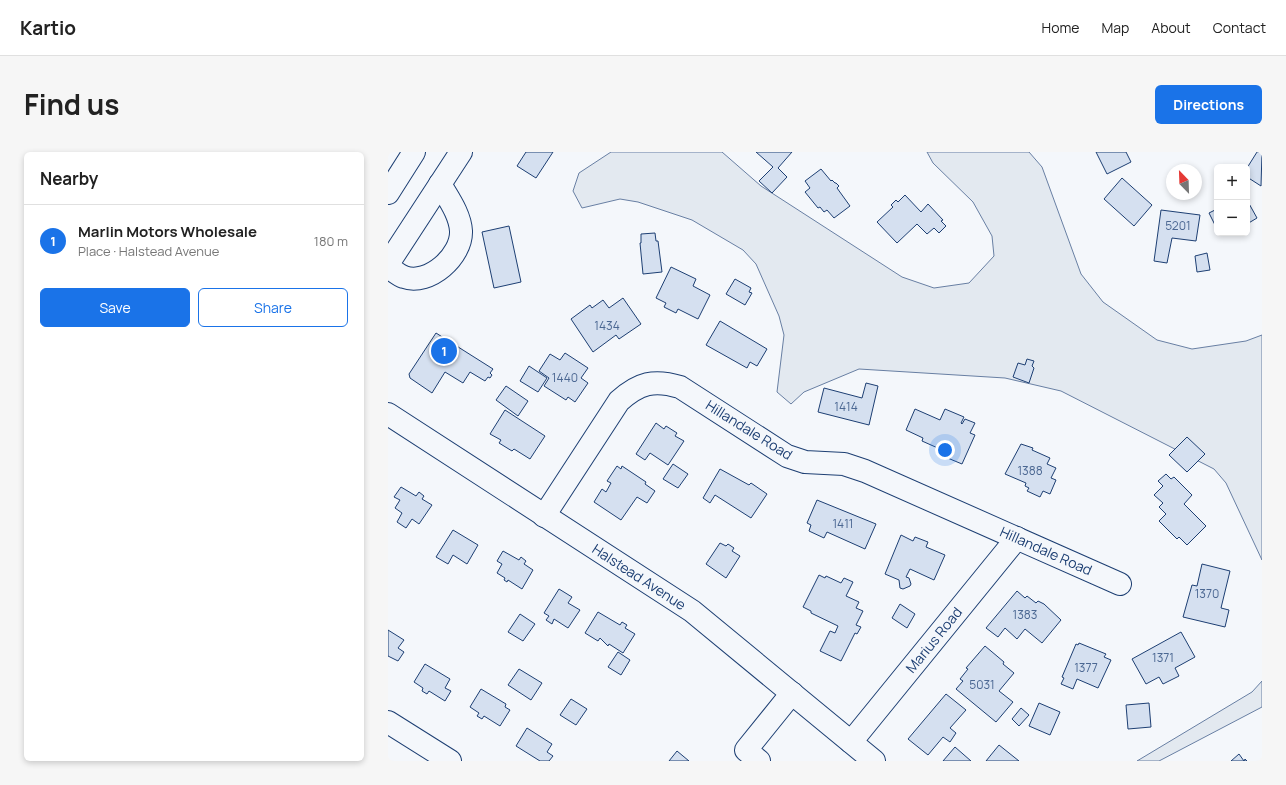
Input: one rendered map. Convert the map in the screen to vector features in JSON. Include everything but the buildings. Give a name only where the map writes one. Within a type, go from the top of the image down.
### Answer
[{"type":"street","points":[[388,193],[414,152]]},
{"type":"street","points":[[388,264],[440,184],[458,153]]},
{"type":"street","points":[[388,267],[404,277],[416,278],[427,276],[449,262],[461,238],[461,229],[455,210],[440,184]]},
{"type":"street","name":"Hillandale Road","points":[[544,516],[619,401],[630,391],[641,386],[653,383],[669,383],[680,387],[787,456],[805,462],[844,464],[865,471],[1120,584]]},
{"type":"street","name":"Halstead Avenue","points":[[388,414],[692,611],[874,761]]},
{"type":"street","name":"Marius Road","points":[[850,742],[1017,538]]},
{"type":"street","points":[[748,757],[792,693]]},
{"type":"street","points":[[388,722],[450,761]]},
{"type":"shaded area","points":[[611,152],[722,152],[761,186],[902,277],[934,288],[969,283],[994,256],[992,236],[973,202],[933,163],[927,152],[1029,152],[1042,167],[1081,274],[1103,302],[1157,340],[1192,349],[1246,341],[1262,335],[1262,560],[1226,483],[1214,469],[1061,391],[1005,378],[859,369],[804,392],[791,404],[777,392],[784,335],[779,316],[756,264],[743,250],[692,220],[638,202],[620,199],[582,208],[573,191],[579,173]]},
{"type":"shaded area","points":[[1262,681],[1262,707],[1159,761],[1137,761],[1252,692]]},
{"type":"place","name":"Marlin Motors Wholesale","points":[[444,351]]}]
